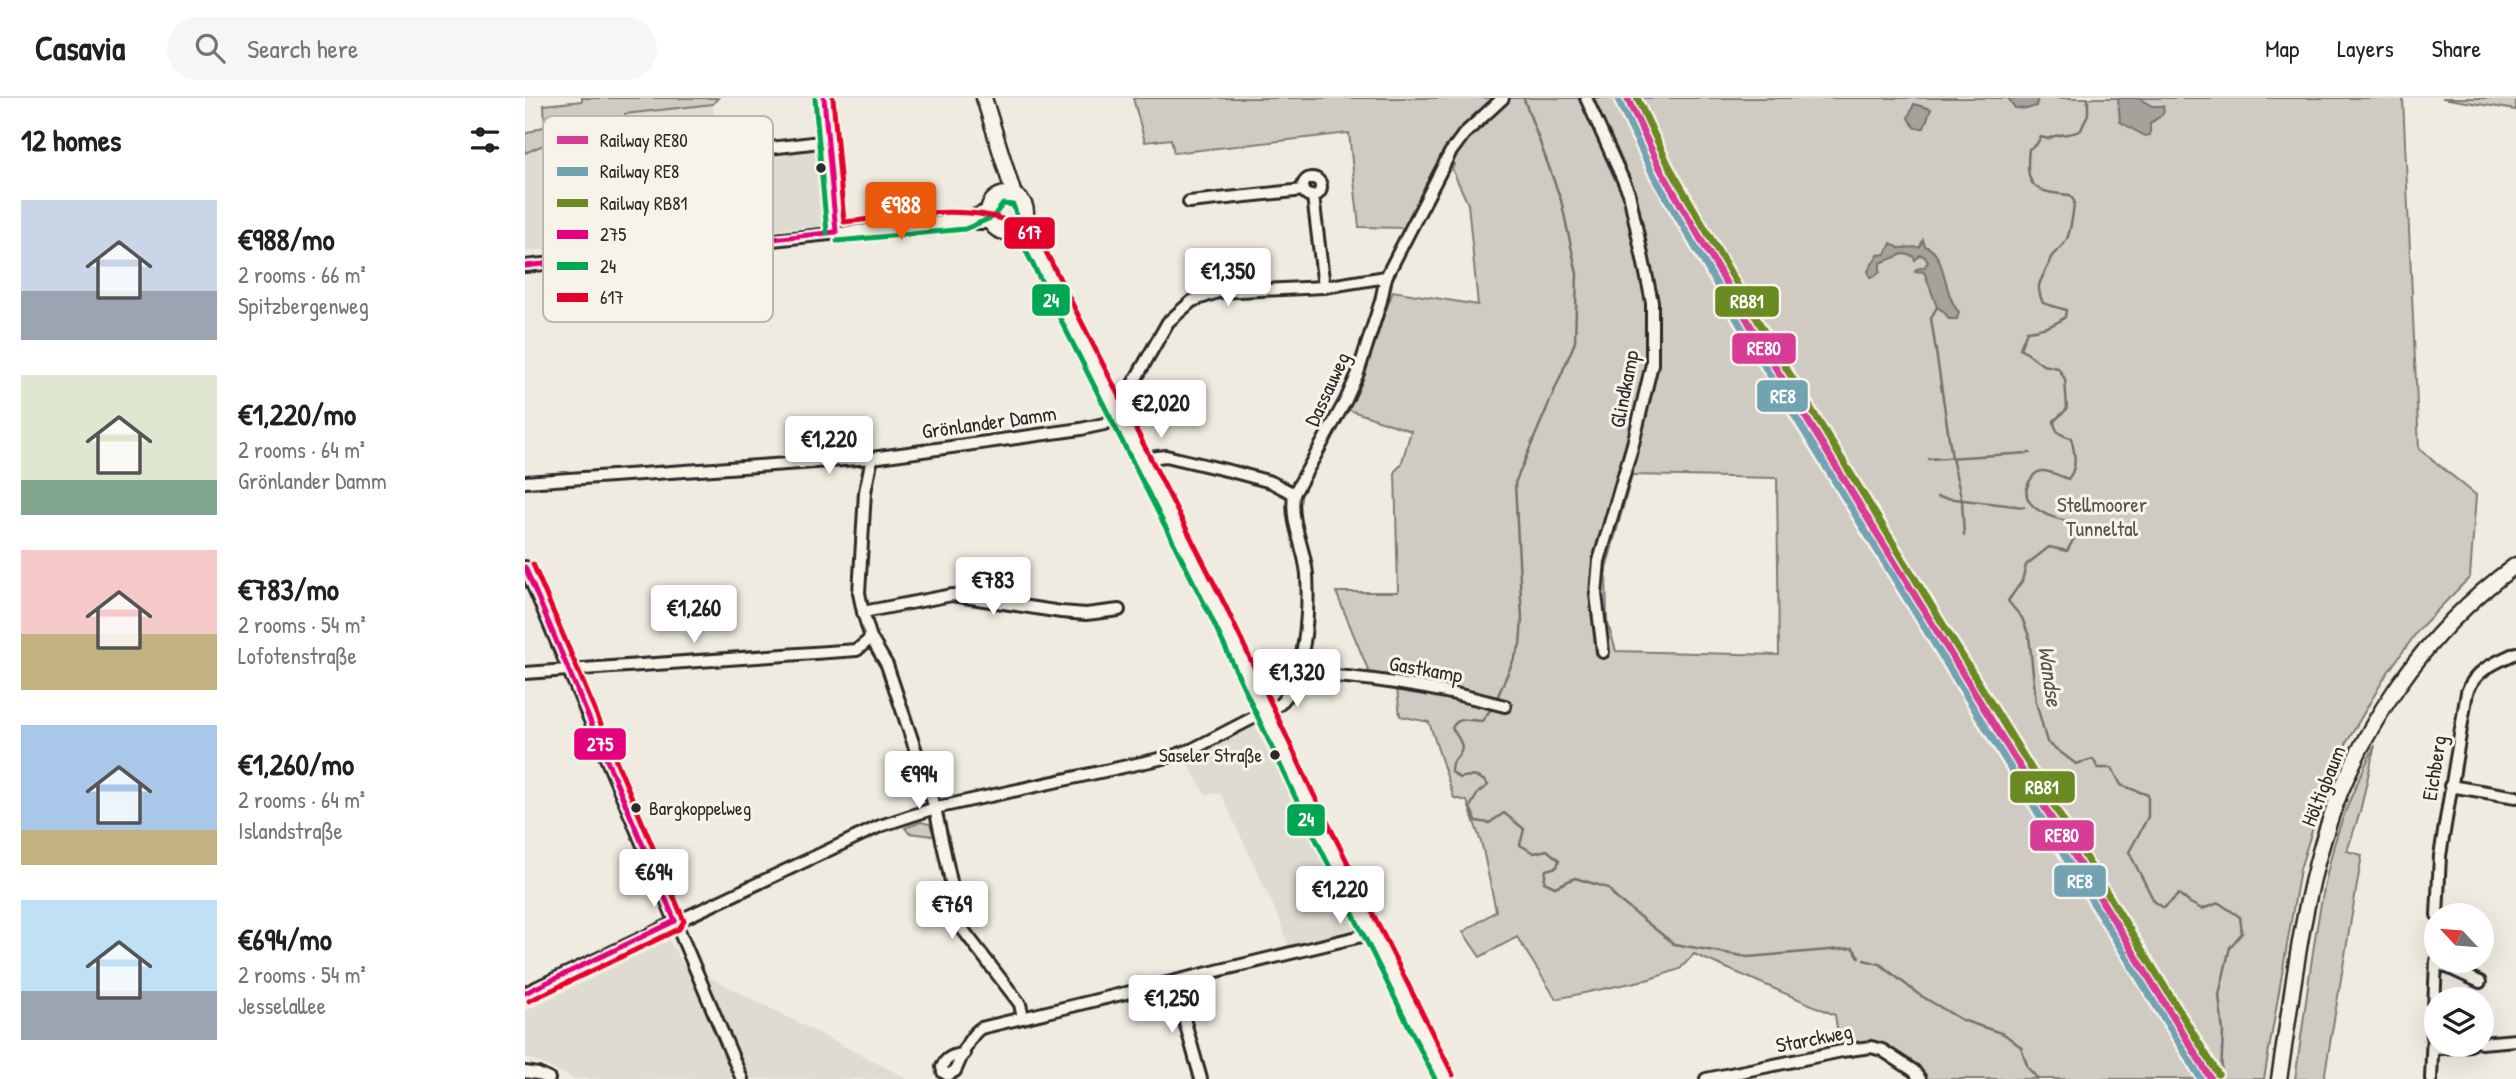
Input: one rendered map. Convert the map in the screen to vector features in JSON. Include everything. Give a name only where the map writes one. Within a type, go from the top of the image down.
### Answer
[{"type":"main road","points":[[984,98],[1005,167],[1007,195]]},
{"type":"main road","points":[[1007,195],[992,201],[990,217],[1001,231],[1019,227],[1029,232],[1033,245],[1218,611],[1304,797],[1445,1079]]},
{"type":"main road","points":[[1007,195],[1025,207],[1026,217],[1019,227]]},
{"type":"main road","name":"Höltigbaum","points":[[2280,1079],[2317,863],[2330,820],[2358,753],[2396,689],[2432,641],[2470,601],[2516,565]]},
{"type":"street","points":[[824,98],[836,232]]},
{"type":"street","name":"Dassauweg","points":[[1294,494],[1358,373],[1386,277],[1457,142],[1503,98]]},
{"type":"street","name":"Glindkamp","points":[[1586,98],[1629,193],[1652,302],[1652,364],[1633,444],[1599,561],[1597,594],[1603,652]]},
{"type":"street","points":[[773,148],[828,141]]},
{"type":"street","points":[[1189,202],[1309,193],[1324,287]]},
{"type":"street","points":[[773,239],[963,220],[970,223],[990,217]]},
{"type":"street","points":[[525,266],[543,264]]},
{"type":"street","points":[[1112,402],[1126,394],[1168,322],[1192,301],[1218,292],[1324,287],[1386,277]]},
{"type":"street","name":"Grönlander Damm","points":[[525,482],[872,458],[1081,429],[1104,425],[1121,417]]},
{"type":"street","points":[[525,993],[880,827],[935,808],[1173,756],[1193,749],[1284,700],[1298,674],[1305,625],[1307,572],[1292,512],[1294,494],[1271,482],[1234,471],[1166,456],[1140,459]]},
{"type":"street","points":[[872,458],[865,492],[859,593],[863,612],[871,638],[887,665],[935,808],[964,931],[1020,1004],[1023,1018]]},
{"type":"street","points":[[525,567],[742,1079]]},
{"type":"street","points":[[863,612],[953,595],[1061,612],[1086,614],[1119,610]]},
{"type":"street","points":[[525,673],[857,650],[871,638]]},
{"type":"street","name":"Eichberg","points":[[2437,903],[2439,856],[2469,686],[2481,671],[2516,653]]},
{"type":"street","name":"Gastkamp","points":[[1298,674],[1360,678],[1462,695],[1505,706]]},
{"type":"street","points":[[2450,786],[2516,797]]},
{"type":"street","points":[[964,1054],[977,1030],[1374,933]]},
{"type":"street","points":[[2461,973],[2480,982]]},
{"type":"street","points":[[1174,983],[1201,1079]]},
{"type":"street","points":[[2494,1043],[2516,1040]]},
{"type":"street","name":"Starckweg","points":[[1706,1079],[1871,1047],[1882,1050],[1914,1071],[1920,1079]]},
{"type":"street","points":[[2431,1079],[2432,1057]]},
{"type":"street","points":[[525,1072],[549,1079]]},
{"type":"shaded area","points":[[2008,98],[2038,98],[2036,106],[2027,109],[2015,108]]},
{"type":"shaded area","points":[[2118,98],[2138,98],[2152,106],[2163,106],[2164,109],[2162,115],[2150,124],[2150,135],[2145,136],[2120,122]]},
{"type":"shaded area","points":[[713,104],[714,116],[616,116]]},
{"type":"shaded area","points":[[1914,104],[1931,109],[1924,128],[1915,128],[1908,118]]},
{"type":"shaded area","points":[[543,142],[543,250],[525,251],[525,153]]},
{"type":"shaded area","points":[[807,149],[816,151],[823,157],[830,214],[825,226],[820,229],[803,227],[773,230],[773,154]]},
{"type":"shaded area","points":[[1923,240],[1941,266],[1950,296],[1959,312],[1957,319],[1949,319],[1937,307],[1925,274],[1922,271],[1915,272],[1928,262],[1924,256],[1920,255],[1915,260],[1913,256],[1903,254],[1880,263],[1880,272],[1870,277],[1868,271],[1878,255],[1886,254],[1891,243],[1899,248],[1920,247]]},
{"type":"shaded area","points":[[1254,725],[1281,777],[1305,808],[1361,926],[1289,949],[1281,923],[1221,794],[1205,794],[1186,761]]},
{"type":"shaded area","points":[[669,940],[682,963],[908,1079],[574,1079],[525,1056],[525,1011]]},
{"type":"green space","points":[[582,98],[718,98],[713,104],[625,116],[545,116],[544,105],[582,101]]},
{"type":"green space","name":"Stellmoorer Tunneltal","points":[[1133,98],[2403,98],[2419,449],[2476,495],[2470,577],[2420,628],[2386,675],[2347,742],[2325,789],[2300,869],[2264,1079],[1923,1079],[1902,1057],[1840,1047],[1835,1015],[1694,954],[1680,969],[1650,979],[1556,999],[1517,937],[1480,957],[1463,932],[1496,911],[1482,845],[1467,801],[1454,798],[1429,722],[1400,716],[1397,689],[1491,705],[1490,697],[1369,672],[1336,592],[1398,592],[1395,471],[1401,465],[1411,431],[1349,410],[1393,291],[1478,305],[1468,204],[1452,169],[1454,165],[1448,148],[1435,167],[1404,228],[1359,227],[1349,133],[1174,153],[1171,139],[1145,142]],"holes":[[[1632,475],[1777,478],[1779,655],[1616,651],[1607,620],[1606,569]]]},
{"type":"green space","points":[[2442,98],[2516,98],[2516,110]]},
{"type":"green space","points":[[543,127],[543,145],[525,153],[525,134]]},
{"type":"green space","points":[[2375,745],[2360,812],[2347,851],[2362,855],[2324,1079],[2295,1079],[2327,874],[2342,819]]},
{"type":"green space","points":[[921,822],[930,824],[934,836],[909,833],[905,828]]},
{"type":"waterway","name":"Wandse","points":[[2088,98],[2088,114],[2081,130],[2048,139],[2041,137],[2036,145],[2029,149],[2028,171],[2034,185],[2047,192],[2070,195],[2074,201],[2067,239],[2051,257],[2039,288],[2043,303],[2066,310],[2065,317],[2047,327],[2027,331],[2020,348],[2043,365],[2058,368],[2065,379],[2067,409],[2054,421],[2059,432],[2071,438],[2075,460],[2068,479],[2047,471],[2035,474],[2026,491],[2028,499],[2040,511],[2074,522],[2077,533],[2067,551],[2049,547],[2026,565],[2022,581],[2008,601],[2022,618],[2029,636],[2036,702],[2047,742],[2076,764],[2093,759],[2098,768],[2112,768],[2121,785],[2148,795],[2148,817],[2129,852],[2154,901],[2164,908],[2179,894],[2202,909],[2219,903],[2240,917],[2242,933],[2230,947],[2219,995],[2223,1032],[2221,1076]]},
{"type":"waterway","points":[[1497,698],[1520,645],[1522,619],[1515,483],[1575,342],[1577,274],[1561,200],[1524,99]]},
{"type":"waterway","points":[[1937,307],[1931,318],[1952,458],[1962,501],[1964,535]]},
{"type":"waterway","points":[[1929,459],[2030,453]]},
{"type":"waterway","points":[[1937,497],[2024,507]]},
{"type":"waterway","points":[[1492,708],[1482,721],[1461,720],[1452,728],[1461,742],[1462,749],[1452,763],[1451,771],[1459,778],[1475,777],[1488,785],[1478,793],[1470,807],[1476,821],[1489,823],[1504,813],[1524,829],[1520,845],[1534,853],[1547,850],[1559,860],[1557,867],[1546,870],[1544,882],[1555,887],[1575,878],[1608,888],[1616,898],[1674,944],[1748,957],[1853,948],[1859,957]]},
{"type":"waterway","points":[[1864,960],[1880,964],[1918,994],[1962,1020],[2004,1034],[2021,1047],[2028,1068],[2038,1079]]},
{"type":"rail line","name":"RE80","points":[[1627,98],[1661,170],[1764,349],[2211,1079]]},
{"type":"rail line","name":"RB81","points":[[1637,98],[1669,166],[1772,345],[2218,1074]]},
{"type":"rail line","name":"RE8","points":[[1619,102],[1653,174],[1757,354],[2201,1079]]},
{"type":"transit line","name":"275","points":[[824,98],[836,232]]},
{"type":"transit line","name":"617","points":[[833,98],[844,222],[947,212],[973,213],[998,217],[1020,226],[1040,240],[1226,607],[1313,793],[1453,1075]]},
{"type":"transit line","name":"24","points":[[815,99],[827,233]]},
{"type":"transit line","name":"24","points":[[837,241],[965,229],[993,217],[1003,204],[1013,205],[1016,213],[1015,226],[1025,249],[1210,615],[1297,801],[1435,1079]]},
{"type":"transit line","name":"275","points":[[773,239],[836,232]]},
{"type":"transit line","name":"275","points":[[525,266],[543,264]]},
{"type":"transit line","name":"617","points":[[529,1001],[679,929],[684,921],[533,564]]},
{"type":"transit line","name":"275","points":[[525,567],[675,921]]},
{"type":"transit line","name":"275","points":[[525,993],[675,921]]},
{"type":"place","name":"Saseler Straße","points":[[1275,755]]},
{"type":"place","name":"Bargkoppelweg","points":[[636,808]]}]
